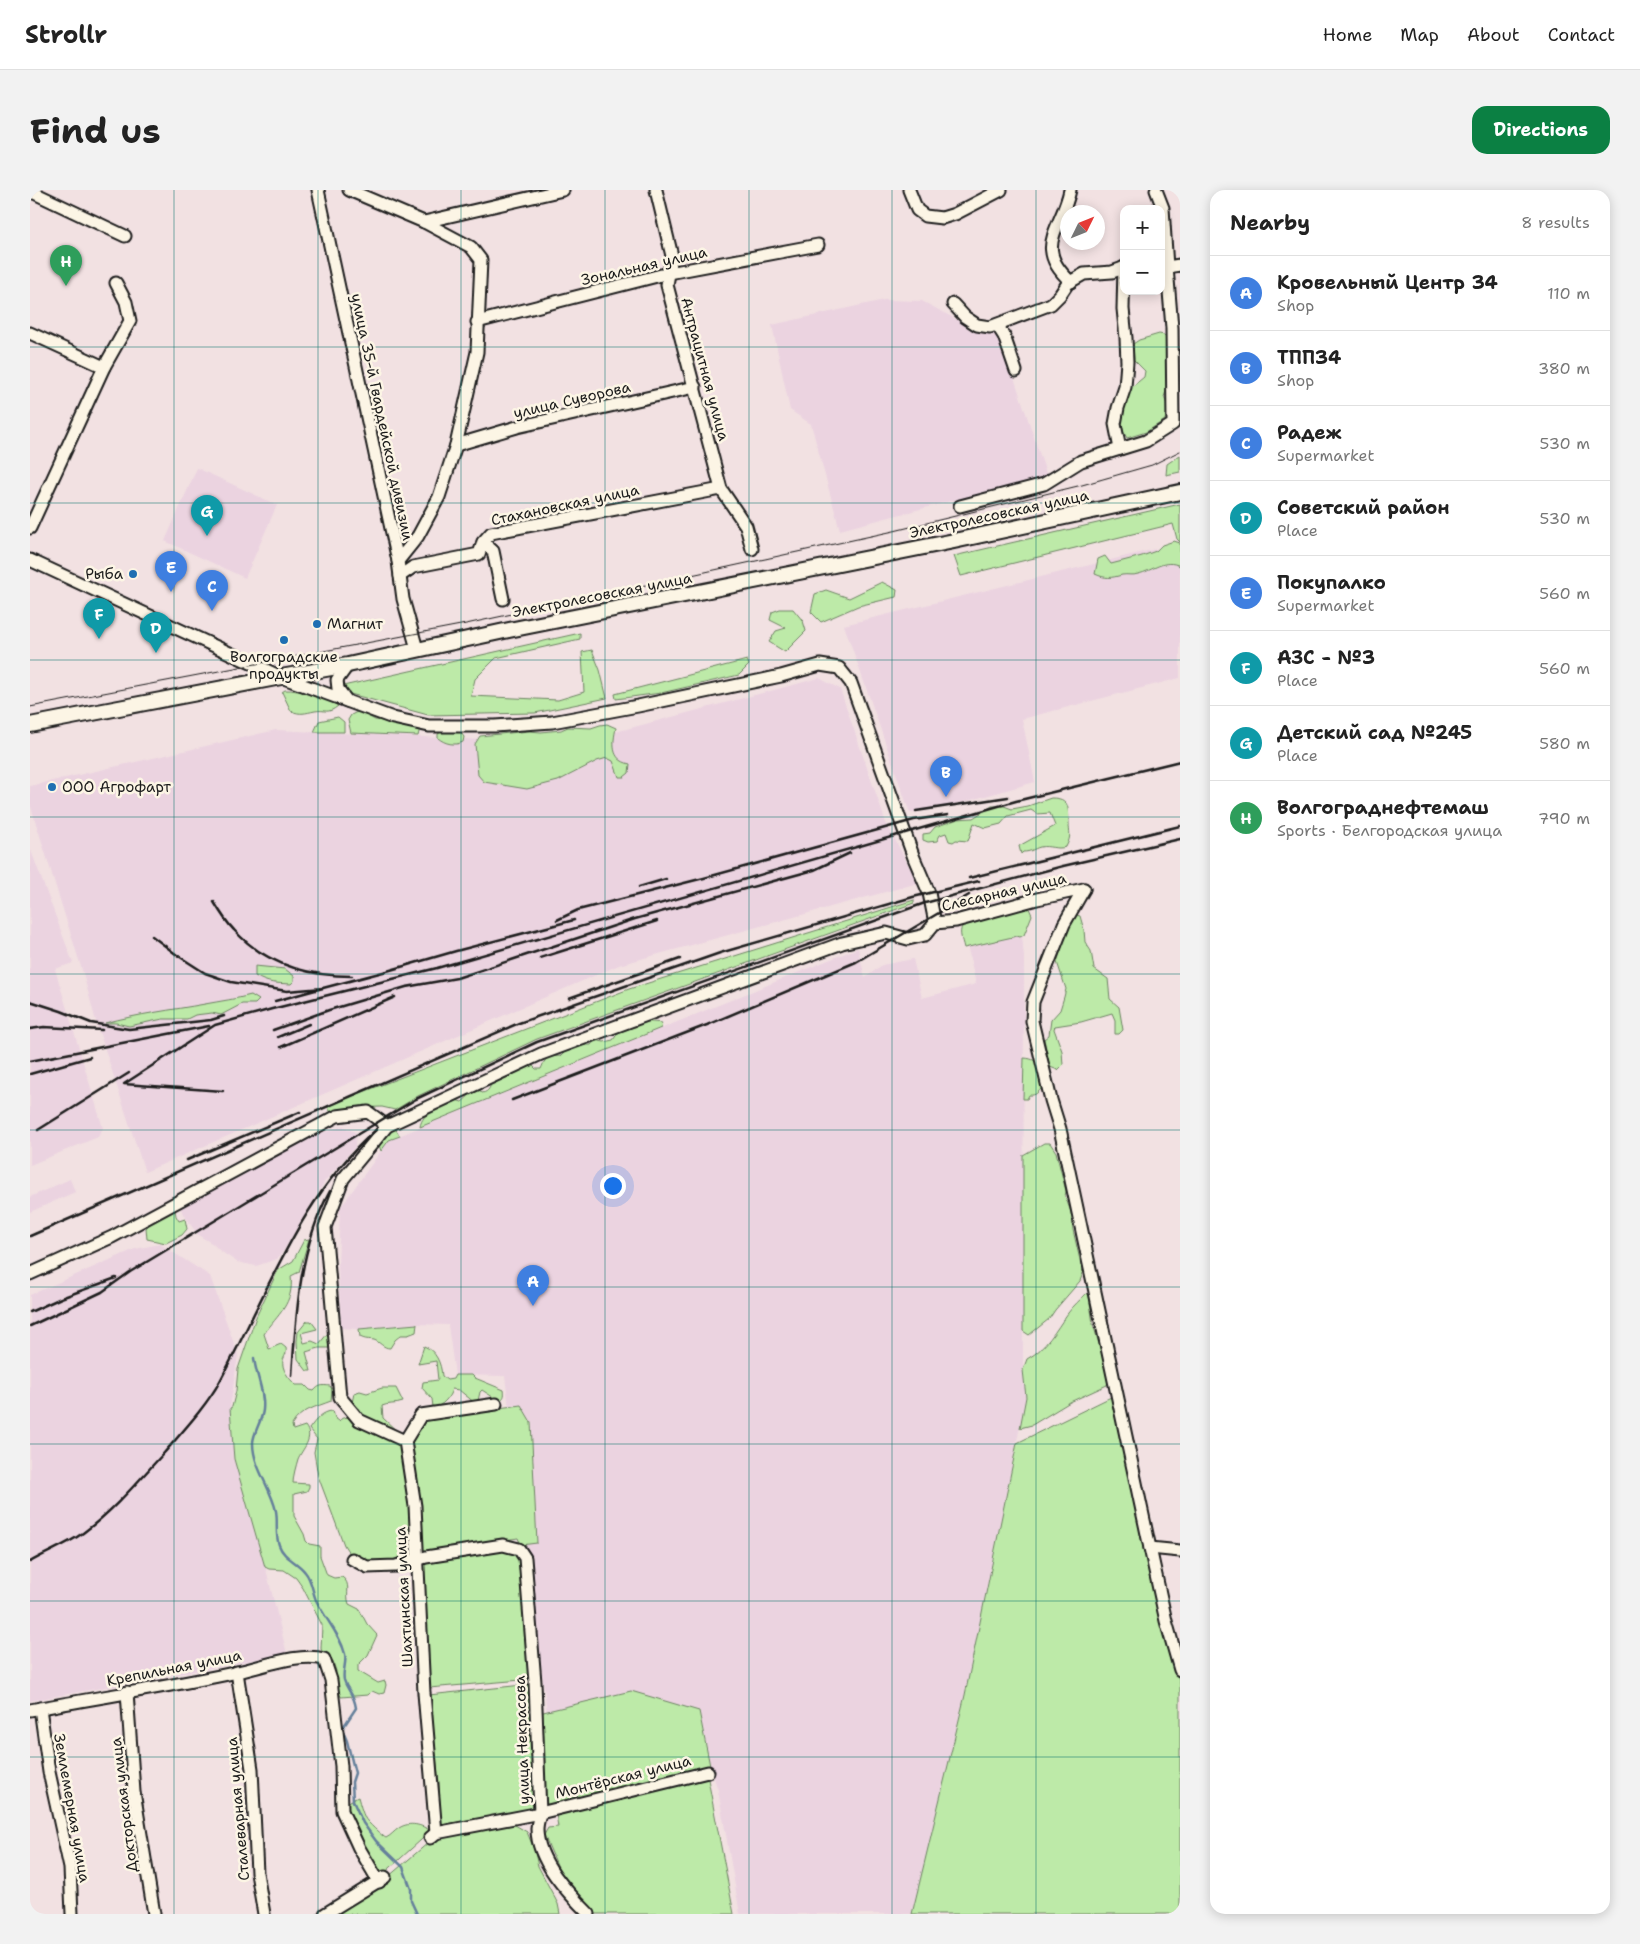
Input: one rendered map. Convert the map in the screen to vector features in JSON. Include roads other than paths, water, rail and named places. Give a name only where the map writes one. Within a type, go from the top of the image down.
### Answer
[{"type":"main road","name":"Электролесовская улица","points":[[30,725],[281,676],[348,665],[417,649],[954,541],[1180,492]]},
{"type":"street","name":"улица 35-й Гвардейской дивизии","points":[[318,190],[398,561],[404,599],[417,649]]},
{"type":"street","points":[[348,190],[424,222],[471,247],[481,260],[477,352],[456,445],[439,497],[418,536],[398,561]]},
{"type":"street","points":[[424,222],[563,190]]},
{"type":"street","name":"Антрацитная улица","points":[[656,190],[672,256],[667,285],[721,489],[746,526],[752,548]]},
{"type":"street","points":[[910,190],[917,210],[925,216],[942,218],[955,214],[1001,190]]},
{"type":"street","points":[[1070,190],[1067,206],[1059,218],[1051,245],[1052,259],[1061,273],[1071,282]]},
{"type":"street","points":[[1156,190],[1160,205]]},
{"type":"street","points":[[30,191],[125,236]]},
{"type":"street","points":[[960,506],[1044,484],[1081,461],[1146,442],[1177,423],[1165,244]]},
{"type":"street","name":"Зональная улица","points":[[477,322],[669,273],[818,245]]},
{"type":"street","points":[[1167,266],[1180,265]]},
{"type":"street","points":[[953,304],[965,317],[977,325],[990,327],[1051,304],[1068,283],[1084,274],[1112,272],[1120,268]]},
{"type":"street","points":[[30,528],[104,367],[130,321],[126,302],[116,283]]},
{"type":"street","points":[[1120,449],[1115,424],[1125,387],[1127,362],[1123,295]]},
{"type":"street","points":[[997,325],[1004,336],[1016,371]]},
{"type":"street","points":[[30,333],[104,367]]},
{"type":"street","name":"улица Суворова","points":[[456,445],[517,427],[695,387]]},
{"type":"street","name":"Стахановская улица","points":[[400,576],[414,567],[479,554],[483,542],[491,533],[721,489]]},
{"type":"street","points":[[483,542],[493,551],[503,599]]},
{"type":"street","points":[[30,560],[281,676],[393,718],[429,726],[495,726],[542,723],[638,706],[781,676],[820,665],[839,668],[851,683],[911,851],[929,893],[935,923]]},
{"type":"street","points":[[347,701],[338,689],[337,680],[348,665]]},
{"type":"street","name":"Слесарная улица","points":[[387,1126],[541,1054],[842,943],[886,933],[908,939],[924,935],[935,923],[956,921],[1038,898],[1084,889],[1064,924],[1034,1002],[1032,1021],[1060,1130],[1150,1548]]},
{"type":"street","points":[[30,1274],[112,1237],[337,1116],[368,1112],[387,1126],[343,1179],[325,1227],[340,1397],[359,1420],[405,1441],[421,1415],[496,1404]]},
{"type":"street","name":"Шахтинская улица","points":[[405,1441],[415,1506],[433,1836]]},
{"type":"street","name":"улица Некрасова","points":[[417,1559],[503,1545],[518,1549],[525,1558],[535,1682],[540,1813],[537,1830],[543,1854],[560,1884],[590,1914]]},
{"type":"street","points":[[1180,1551],[1150,1548],[1166,1621],[1180,1670]]},
{"type":"street","points":[[352,1559],[367,1567],[396,1566],[417,1559]]},
{"type":"street","name":"Крепильная улица","points":[[35,1709],[237,1672],[297,1659],[315,1657],[324,1660],[331,1680],[342,1766],[342,1811],[359,1848],[382,1879],[325,1914]]},
{"type":"street","name":"Сталеварная улица","points":[[237,1672],[252,1769],[257,1873],[264,1914]]},
{"type":"street","name":"Докторская улица","points":[[127,1692],[134,1792],[154,1914]]},
{"type":"street","name":"Землемерная улица","points":[[35,1709],[70,1868],[72,1914]]},
{"type":"street","name":"Монтёрская улица","points":[[433,1836],[540,1813],[708,1772]]},
{"type":"waterway","points":[[254,1358],[262,1390],[263,1403],[262,1414],[253,1439],[254,1452],[259,1469],[274,1502],[278,1541],[284,1554],[302,1568],[307,1575],[316,1600],[340,1640],[345,1654],[344,1680],[354,1699],[356,1708],[342,1729],[355,1773],[352,1782],[353,1801],[363,1823],[376,1841],[403,1867],[411,1889],[411,1901],[417,1914]]},
{"type":"tram line","points":[[30,707],[466,624],[894,531],[1082,485],[1152,465],[1180,451]]},
{"type":"railway","points":[[223,1091],[124,1084],[215,1025],[437,968],[1016,801],[1180,761]]},
{"type":"railway","points":[[916,811],[1008,797]]},
{"type":"railway","points":[[557,920],[578,910],[704,878],[914,820],[948,815]]},
{"type":"railway","points":[[969,878],[1180,826]]},
{"type":"railway","points":[[30,1326],[102,1292],[130,1272],[416,1099],[537,1042],[925,903],[1063,866],[1180,839]]},
{"type":"railway","points":[[273,1030],[329,1010],[406,987],[457,978],[635,919],[814,870],[850,853]]},
{"type":"railway","points":[[639,887],[666,879]]},
{"type":"railway","points":[[30,1236],[519,1023],[720,953],[913,897],[979,881]]},
{"type":"railway","points":[[512,1100],[707,1025],[856,962],[969,895]]},
{"type":"railway","points":[[214,902],[234,930],[259,952],[288,966],[319,974],[352,976]]},
{"type":"railway","points":[[323,988],[574,920]]},
{"type":"railway","points":[[540,958],[657,921]]},
{"type":"railway","points":[[152,936],[205,973],[231,982],[287,991],[323,988],[275,1001]]},
{"type":"railway","points":[[569,998],[680,959]]},
{"type":"railway","points":[[281,1047],[395,997]]},
{"type":"railway","points":[[30,1001],[91,1023],[129,1029],[211,1020],[224,1016]]},
{"type":"railway","points":[[278,1037],[309,1024]]},
{"type":"railway","points":[[30,1061],[209,1026]]},
{"type":"railway","points":[[30,1029],[44,1027],[102,1030]]},
{"type":"railway","points":[[30,1074],[90,1057]]},
{"type":"railway","points":[[38,1130],[129,1073]]},
{"type":"railway","points":[[187,1160],[300,1112]]},
{"type":"railway","points":[[30,1562],[77,1537],[105,1515],[135,1485],[194,1418],[220,1381],[270,1280],[306,1215],[350,1155],[377,1129]]},
{"type":"railway","points":[[292,1376],[295,1329],[305,1258],[320,1213],[330,1191]]},
{"type":"railway","points":[[30,1312],[61,1298],[116,1278]]},
{"type":"place","name":"Волгограднефтемаш","points":[[66,286]]},
{"type":"place","name":"Детский сад №245","points":[[207,536]]},
{"type":"place","name":"Рыба","points":[[133,574]]},
{"type":"place","name":"Покупалко","points":[[171,592]]},
{"type":"place","name":"Радеж","points":[[212,611]]},
{"type":"place","name":"Магнит","points":[[317,624]]},
{"type":"place","name":"АЗС - №3","points":[[99,639]]},
{"type":"place","name":"Волгоградские продукты","points":[[284,640]]},
{"type":"place","name":"Советский район","points":[[156,653]]},
{"type":"place","name":"ООО Агрофарт","points":[[52,787]]},
{"type":"place","name":"ТПП34","points":[[946,797]]},
{"type":"place","name":"Кровельный Центр 34","points":[[533,1306]]}]
